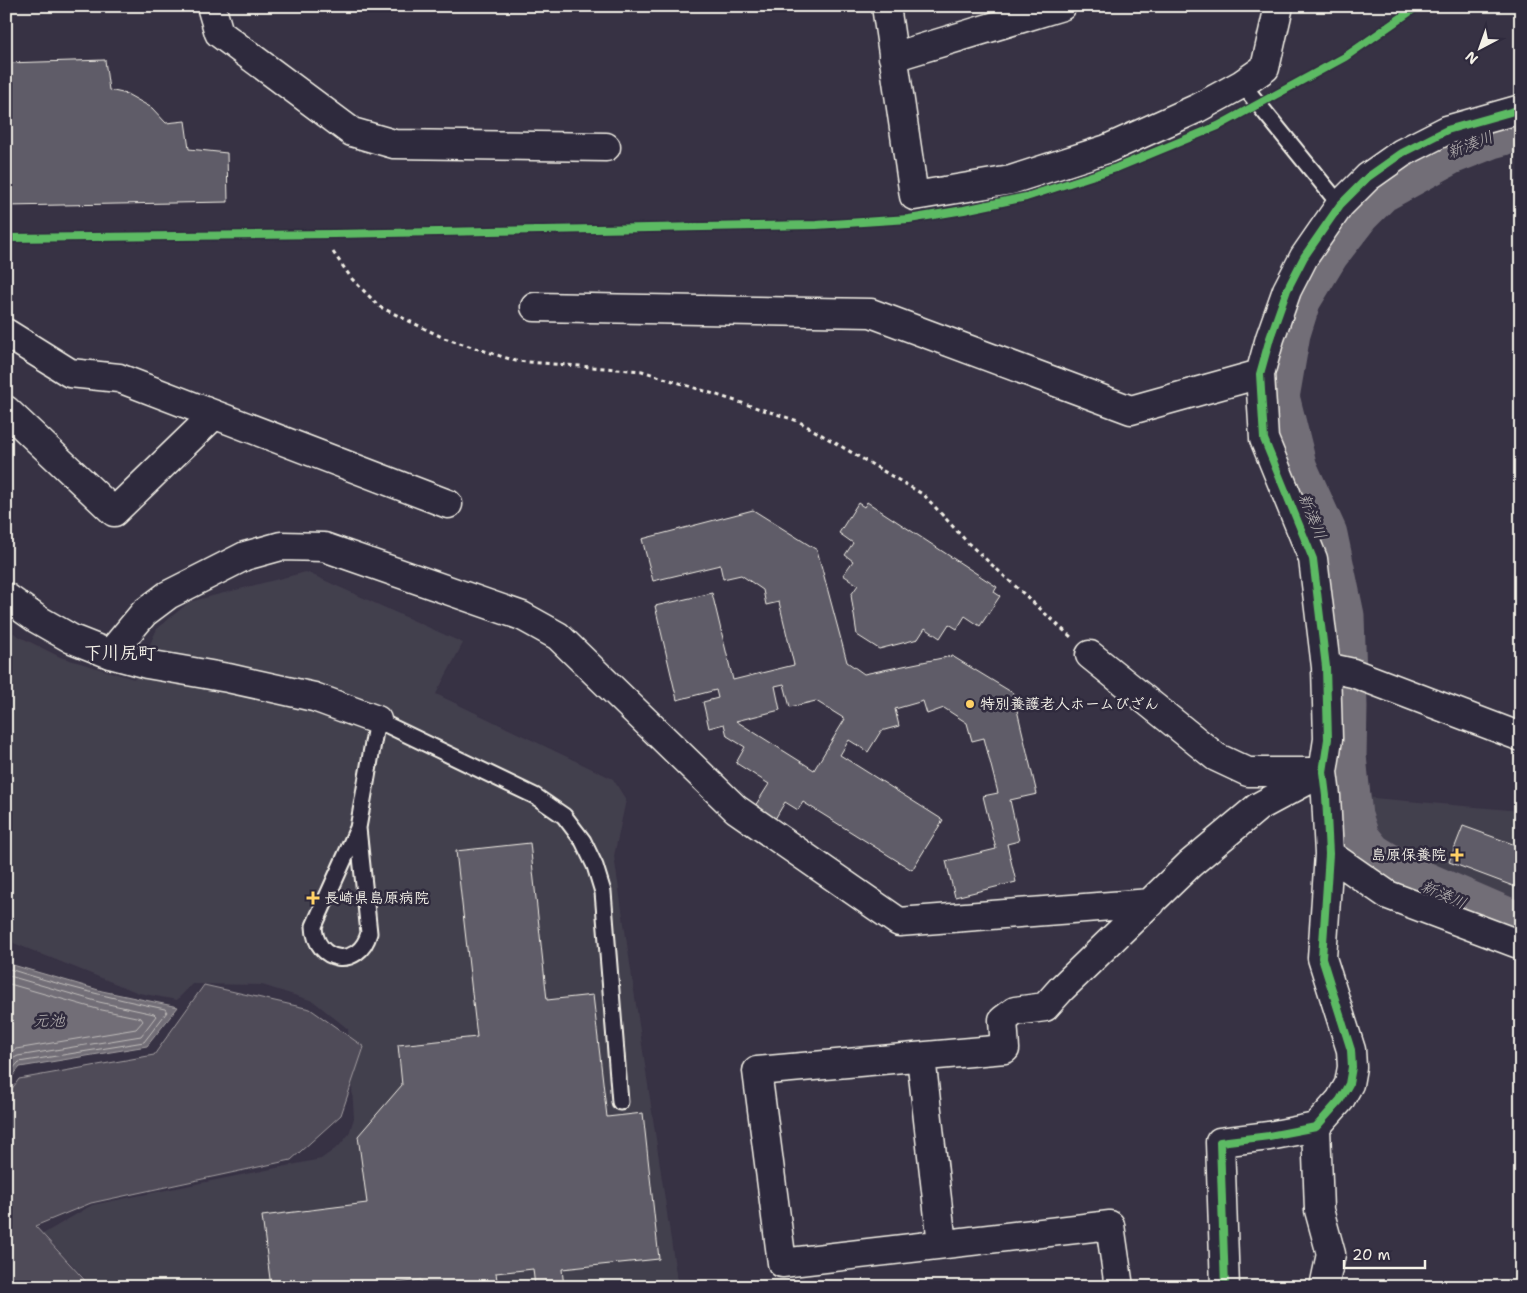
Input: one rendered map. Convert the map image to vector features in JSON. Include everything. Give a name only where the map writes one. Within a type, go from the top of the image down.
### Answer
[{"type":"street","points":[[211,6],[219,33],[352,132],[394,144],[606,147]]},
{"type":"street","points":[[886,6],[914,196],[1011,180],[1107,149],[1198,108],[1242,84],[1265,68],[1279,6]]},
{"type":"street","points":[[893,57],[1062,6]]},
{"type":"street","points":[[1225,1287],[1220,1142],[1269,1136],[1316,1127],[1340,1100],[1349,1084],[1352,1067],[1351,1050],[1322,958],[1329,854],[1323,772],[1337,669],[1312,559],[1264,439],[1260,374],[1287,290],[1304,257],[1340,205],[1368,177],[1402,153],[1446,130],[1521,108]]},
{"type":"street","points":[[535,307],[871,313],[1131,410],[1260,374]]},
{"type":"street","points":[[6,333],[70,373],[119,378],[448,504]]},
{"type":"street","points":[[6,410],[114,512],[214,415]]},
{"type":"street","points":[[110,654],[144,613],[168,595],[245,556],[281,546],[324,547],[522,616],[558,636],[736,809],[899,922],[1151,903]]},
{"type":"street","points":[[6,597],[37,619],[72,639],[110,654],[147,664],[228,678],[314,697],[377,720]]},
{"type":"street","points":[[1090,655],[1216,757],[1248,772],[1323,772]]},
{"type":"street","points":[[1337,669],[1521,737]]},
{"type":"street","points":[[1119,1287],[1110,1225],[782,1263],[757,1071],[1004,1049],[1004,1020],[1015,1011],[1046,1007],[1062,988],[1190,864],[1258,807],[1323,772]]},
{"type":"street","points":[[1329,854],[1388,895],[1521,945]]},
{"type":"street","points":[[921,1057],[942,1244]]},
{"type":"street","points":[[1316,1127],[1319,1210],[1331,1254],[1324,1287]]},
{"type":"lane","points":[[1242,84],[1340,205]]},
{"type":"lane","points":[[358,828],[369,933],[362,949],[355,954],[338,957],[329,955],[322,950],[314,934],[314,926],[358,828],[377,720],[535,796],[564,816],[583,841],[595,866],[603,892],[620,1102]]},
{"type":"path","points":[[333,252],[352,279],[380,307],[444,338],[516,361],[642,371],[798,421],[924,494],[968,543],[1090,655]]},
{"type":"shaded area","name":"長崎県島原病院","points":[[306,572],[463,643],[436,694],[613,779],[626,800],[614,856],[678,1287],[93,1287],[43,1234],[92,1205],[321,1159],[339,1146],[349,1134],[354,1118],[348,1029],[313,1001],[262,985],[192,984],[177,1000],[139,993],[6,940],[6,628],[60,657],[134,679],[157,629],[189,602]]},
{"type":"shaded area","name":"島原保養院","points":[[1362,797],[1521,811],[1521,918],[1405,867],[1380,843],[1368,823]]},
{"type":"shaded area","points":[[204,985],[310,1009],[364,1047],[341,1115],[291,1160],[91,1203],[35,1226],[91,1287],[6,1287],[6,1097],[19,1079],[154,1055]]},
{"type":"water","name":"元池","points":[[6,963],[102,991],[178,1007],[147,1046],[20,1067],[6,1084]]},
{"type":"building","points":[[105,60],[109,90],[127,94],[152,108],[166,123],[185,121],[189,149],[227,153],[228,202],[6,206],[6,63]]},
{"type":"building","points":[[867,502],[997,587],[994,592],[1000,596],[980,626],[965,616],[957,629],[949,624],[940,638],[925,628],[918,639],[879,649],[857,635],[851,595],[858,585],[843,575],[853,561],[845,555],[853,543],[839,533],[858,503],[864,507]]},
{"type":"building","name":"特別養護老人ホームびざん","points":[[753,510],[817,550],[847,662],[864,674],[952,656],[1013,693],[1037,794],[1010,800],[1019,841],[1007,844],[1016,882],[955,897],[946,861],[996,849],[983,796],[998,793],[984,738],[972,741],[967,723],[944,708],[927,714],[923,701],[895,709],[899,726],[881,731],[868,752],[849,740],[840,755],[943,820],[912,870],[803,802],[798,810],[785,802],[775,819],[755,806],[769,784],[736,763],[745,747],[727,736],[724,724],[709,728],[703,702],[718,698],[716,690],[677,700],[655,606],[712,593],[733,680],[794,665],[779,602],[766,605],[763,590],[741,575],[723,579],[720,565],[653,581],[642,539]],"holes":[[[784,684],[790,707],[816,701],[845,719],[814,770],[736,721],[780,710],[775,686]]]},
{"type":"building","points":[[1463,826],[1521,847],[1521,889],[1449,862]]},
{"type":"building","points":[[530,843],[547,1000],[593,995],[607,1117],[643,1113],[659,1259],[562,1269],[564,1287],[535,1287],[533,1269],[496,1273],[498,1287],[422,1287],[421,1280],[366,1287],[271,1287],[262,1216],[367,1203],[358,1136],[402,1085],[398,1045],[477,1037],[456,851]]},
{"type":"waterway","name":"新湊川","points":[[1521,126],[1491,134],[1448,151],[1379,189],[1356,212],[1325,252],[1297,298],[1286,333],[1275,397],[1293,469],[1323,535],[1340,616],[1343,707],[1342,756],[1348,817],[1356,840],[1369,856],[1403,877],[1521,928]]},
{"type":"cycle path","points":[[6,238],[816,225],[909,219],[964,210],[1026,197],[1116,168],[1218,126],[1345,57],[1418,6]]},
{"type":"cycle path","points":[[1225,1287],[1220,1142],[1269,1136],[1316,1127],[1340,1100],[1349,1084],[1352,1067],[1351,1050],[1322,958],[1329,854],[1323,772],[1328,739],[1326,667],[1313,559],[1264,439],[1260,374],[1287,290],[1304,257],[1340,205],[1368,177],[1402,153],[1447,130],[1521,109]]},
{"type":"place","name":"特別養護老人ホームびざん","points":[[970,704]]},
{"type":"place","name":"島原保養院","points":[[1457,855]]},
{"type":"place","name":"長崎県島原病院","points":[[313,898]]},
{"type":"district","name":"下川尻町","points":[[120,653]]}]
